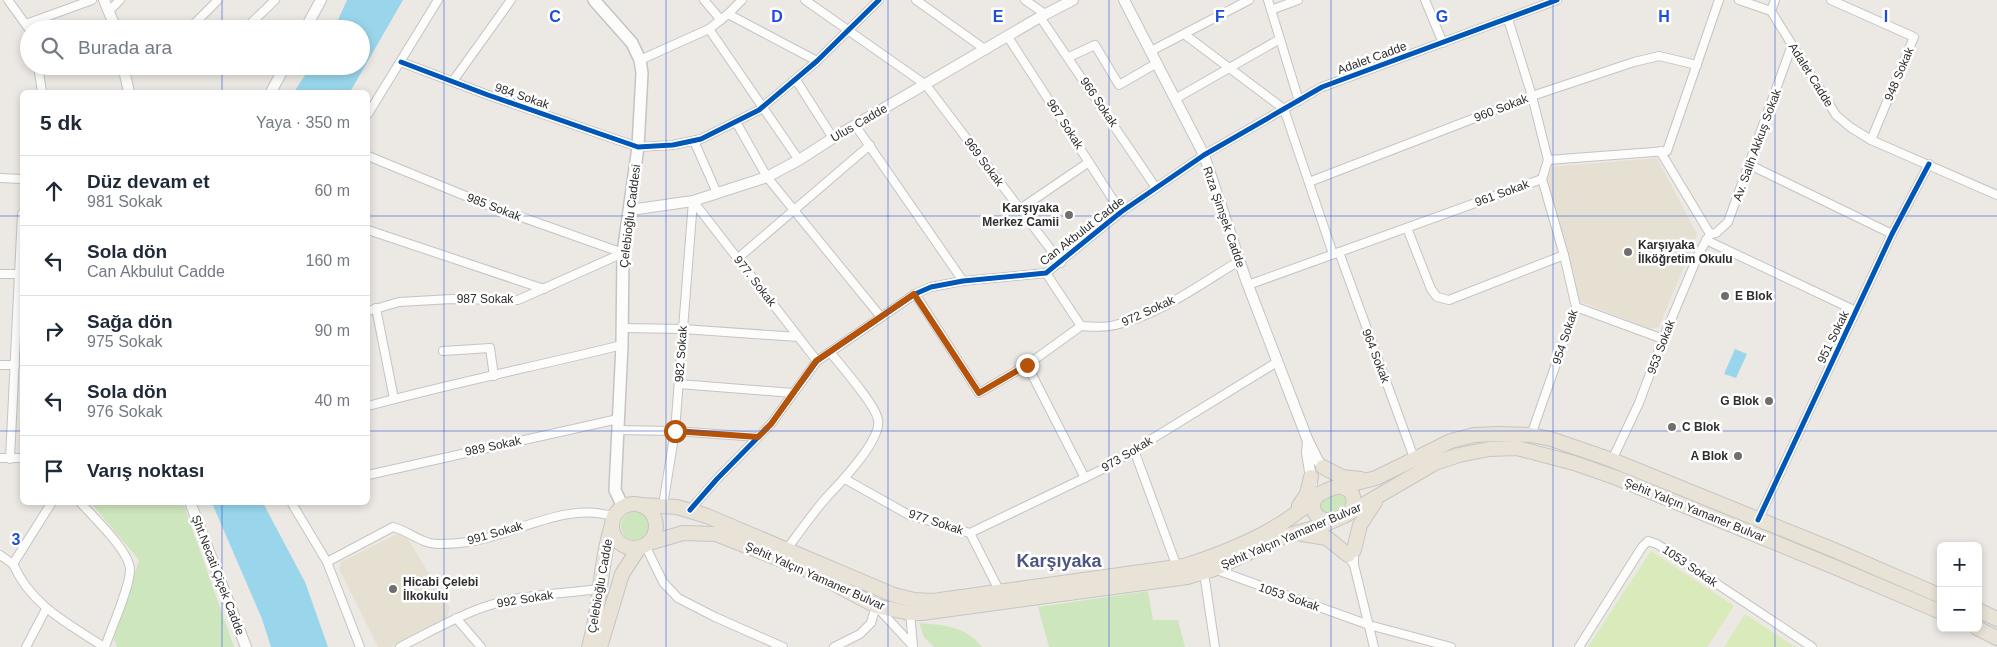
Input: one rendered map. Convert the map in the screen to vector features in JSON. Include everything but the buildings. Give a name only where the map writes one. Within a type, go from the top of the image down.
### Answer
[{"type":"highway","name":"Şehit Yalçın Yamaner Bulvar","points":[[641,505],[663,505],[690,510],[894,595],[914,600],[933,601],[1177,567],[1216,556],[1270,530],[1331,488],[1344,488],[1371,480],[1451,441],[1496,434],[1531,435],[1551,439],[1612,460],[1937,594]]},
{"type":"highway","name":"Şehit Yalçın Yamaner Bulvar","points":[[644,545],[683,533],[716,534],[812,572],[876,606],[910,614],[1186,577],[1209,571],[1274,541],[1338,516],[1386,492],[1435,463],[1459,455],[1489,449],[1517,448],[1574,463],[1617,478],[1937,610]]},
{"type":"highway","points":[[1323,467],[1342,476],[1371,480]]},
{"type":"highway","points":[[1286,520],[1307,494],[1311,477]]},
{"type":"highway","points":[[1314,500],[1313,510],[1338,516],[1354,499],[1344,488]]},
{"type":"highway","points":[[1296,533],[1326,538],[1352,557],[1360,525],[1366,514],[1386,492]]},
{"type":"highway","points":[[629,504],[641,505],[652,513],[655,519],[655,533],[644,545],[626,546],[620,543],[613,532],[616,516],[629,504]]},
{"type":"highway","name":"Çelebioğlu Cadde","points":[[589,647],[595,622],[604,552],[616,516]]},
{"type":"highway","name":"Çelebioğlu Cadde","points":[[600,647],[622,574],[644,545]]},
{"type":"highway","points":[[1982,612],[1997,619]]},
{"type":"highway","points":[[1982,630],[1997,638]]},
{"type":"main road","name":"Çelebioğlu Caddesi","points":[[594,0],[632,43],[640,60],[641,82],[638,147],[623,252],[623,328],[614,490],[616,516]]},
{"type":"street","points":[[8,0],[23,20]]},
{"type":"street","points":[[43,20],[92,0]]},
{"type":"street","points":[[104,0],[112,20]]},
{"type":"street","points":[[109,11],[120,0]]},
{"type":"street","points":[[198,20],[218,0]]},
{"type":"street","points":[[254,20],[275,0]]},
{"type":"street","points":[[310,20],[321,0]]},
{"type":"street","points":[[370,111],[438,0]]},
{"type":"street","points":[[453,81],[511,0]]},
{"type":"street","points":[[704,0],[721,20]]},
{"type":"street","points":[[640,60],[708,29],[721,20],[742,0]]},
{"type":"street","name":"969 Sokak","points":[[805,0],[926,85],[1061,263]]},
{"type":"street","points":[[638,147],[673,145],[694,141],[762,108],[817,62],[879,0]]},
{"type":"street","points":[[916,0],[986,50]]},
{"type":"street","name":"966 Sokak","points":[[1025,0],[1042,15],[1156,188]]},
{"type":"street","name":"Ulus Cadde","points":[[630,210],[693,202],[767,177],[986,50],[1042,15],[1073,0]]},
{"type":"street","name":"Rıza Şimşek Cadde","points":[[1124,0],[1204,155],[1239,261],[1308,441],[1323,467],[1344,488]]},
{"type":"street","points":[[1151,51],[1249,0]]},
{"type":"street","points":[[1268,0],[1299,101]]},
{"type":"street","points":[[1271,10],[1298,0]]},
{"type":"street","points":[[1425,0],[1443,43]]},
{"type":"street","name":"Adalet Cadde","points":[[1204,155],[1322,87],[1557,0]]},
{"type":"street","points":[[1508,19],[1532,96],[1548,160],[1667,151],[1719,0]]},
{"type":"street","points":[[1739,0],[1771,11],[1775,0]]},
{"type":"street","name":"948 Sokak","points":[[1831,0],[1914,37],[1871,140]]},
{"type":"street","name":"Adalet Cadde","points":[[1771,11],[1836,115],[1850,127],[1871,140],[1997,195]]},
{"type":"street","points":[[728,14],[817,62]]},
{"type":"street","points":[[708,29],[799,160]]},
{"type":"street","points":[[1184,34],[1284,109]]},
{"type":"street","name":"967 Sokak","points":[[1008,37],[1121,212]]},
{"type":"street","points":[[1175,100],[1280,39]]},
{"type":"street","points":[[1069,57],[1095,44],[1119,85],[1157,63]]},
{"type":"street","name":"Av. Salih Akkuş Sokak","points":[[1708,237],[1716,233],[1728,222],[1792,45]]},
{"type":"street","name":"960 Sokak","points":[[1309,182],[1532,96],[1634,62],[1659,56],[1697,65]]},
{"type":"street","name":"984 Sokak","points":[[401,62],[638,147]]},
{"type":"street","points":[[39,75],[42,90]]},
{"type":"street","points":[[126,75],[129,90]]},
{"type":"street","points":[[272,90],[281,75]]},
{"type":"street","points":[[796,80],[833,138]]},
{"type":"street","name":"964 Sokak","points":[[1284,109],[1309,182],[1414,458]]},
{"type":"street","points":[[736,122],[767,177],[881,317]]},
{"type":"street","points":[[855,125],[870,144],[963,281]]},
{"type":"street","points":[[694,141],[717,193]]},
{"type":"street","points":[[737,259],[795,211],[870,144]]},
{"type":"street","points":[[1660,151],[1708,237],[1856,312]]},
{"type":"street","name":"Can Akbulut Cadde","points":[[690,510],[771,424],[816,361],[914,294],[931,287],[963,281],[1046,274],[1121,212],[1204,155]]},
{"type":"street","name":"985 Sokak","points":[[370,157],[490,206],[623,252]]},
{"type":"street","name":"961 Sokak","points":[[1248,285],[1542,179],[1548,160]]},
{"type":"street","points":[[1020,210],[1089,162]]},
{"type":"street","name":"951 Sokak","points":[[1758,520],[1892,234],[1929,164]]},
{"type":"street","points":[[1750,165],[1892,234]]},
{"type":"street","points":[[0,178],[20,179]]},
{"type":"street","name":"954 Sokak","points":[[1531,435],[1576,307],[1564,255],[1542,179]]},
{"type":"street","name":"977. Sokak","points":[[693,202],[816,361]]},
{"type":"street","name":"982 Sokak","points":[[663,505],[675,431],[693,202]]},
{"type":"street","points":[[1407,228],[1431,289],[1440,298],[1448,300],[1564,255]]},
{"type":"street","points":[[370,231],[544,289]]},
{"type":"street","name":"953 Sokak","points":[[1612,460],[1639,403],[1663,338],[1708,237]]},
{"type":"street","name":"987 Sokak","points":[[372,309],[399,302],[452,299],[518,300],[623,252]]},
{"type":"street","points":[[10,459],[20,254]]},
{"type":"street","name":"972 Sokak","points":[[1081,326],[1106,327],[1128,322],[1160,308],[1239,261]]},
{"type":"street","points":[[0,274],[19,274]]},
{"type":"street","points":[[914,294],[979,393],[1027,365],[1081,326],[1046,274]]},
{"type":"street","points":[[1576,307],[1663,338]]},
{"type":"street","points":[[372,309],[394,399]]},
{"type":"street","points":[[623,328],[683,328],[798,337]]},
{"type":"street","points":[[370,405],[622,345]]},
{"type":"street","points":[[443,351],[490,348],[494,376]]},
{"type":"street","points":[[786,550],[826,498],[845,479],[876,435],[878,421],[872,406],[830,352]]},
{"type":"street","name":"973 Sokak","points":[[970,534],[1085,478],[1277,362]]},
{"type":"street","points":[[0,365],[15,365]]},
{"type":"street","points":[[1027,365],[1085,478]]},
{"type":"street","points":[[679,384],[793,393]]},
{"type":"street","name":"989 Sokak","points":[[370,474],[617,424],[675,431],[758,437]]},
{"type":"street","name":"Rıza Şimşek Cadde","points":[[1308,441],[1307,453],[1314,500]]},
{"type":"street","points":[[1134,450],[1177,567]]},
{"type":"street","points":[[0,458],[20,458]]},
{"type":"street","name":"977 Sokak","points":[[845,479],[909,515],[970,534],[1000,592]]},
{"type":"street","points":[[13,564],[50,505]]},
{"type":"street","points":[[0,555],[13,564],[20,578],[46,609],[104,647],[128,582],[130,569],[120,549],[83,505]]},
{"type":"street","name":"Şht.Necati Çiçek Cadde","points":[[191,505],[246,647]]},
{"type":"street","points":[[293,505],[327,562],[360,647]]},
{"type":"street","name":"991 Sokak","points":[[327,562],[394,527],[405,530],[422,540],[437,544],[474,541],[532,522],[590,511],[616,516]]},
{"type":"street","points":[[1338,516],[1352,557]]},
{"type":"street","points":[[1338,516],[1352,557],[1374,647]]},
{"type":"street","name":"1053 Sokak","points":[[1579,647],[1642,546],[1648,541],[1657,544],[1812,647]]},
{"type":"street","points":[[644,545],[663,582],[678,598],[715,618],[783,647]]},
{"type":"street","points":[[1209,571],[1216,647]]},
{"type":"street","name":"1053 Sokak","points":[[1209,571],[1369,625],[1448,647]]},
{"type":"street","name":"992 Sokak","points":[[400,647],[456,618],[484,607],[509,600],[599,589]]},
{"type":"street","points":[[876,606],[913,646]]},
{"type":"street","points":[[834,647],[860,634],[871,623],[876,606]]},
{"type":"street","points":[[26,647],[46,609]]},
{"type":"street","points":[[910,614],[913,646]]},
{"type":"street","points":[[456,618],[481,647]]},
{"type":"shaded area","name":"Karşıyaka İlköğretim Okulu","points":[[1657,158],[1697,234],[1659,327],[1650,329],[1579,301],[1544,177],[1549,167]]},
{"type":"shaded area","name":"Hicabi Çelebi İlkokulu","points":[[403,531],[450,608],[447,617],[391,647],[378,647],[339,569],[341,562]]},
{"type":"green space","points":[[1336,492],[1346,497],[1345,505],[1339,511],[1331,513],[1322,512],[1319,507],[1320,502]]},
{"type":"green space","points":[[93,505],[184,505],[234,647],[117,647],[114,639],[139,560]]},
{"type":"green space","points":[[635,512],[645,516],[649,526],[645,536],[635,540],[625,536],[621,526],[625,516]]},
{"type":"green space","points":[[1651,551],[1734,606],[1707,647],[1588,647]]},
{"type":"green space","points":[[1148,591],[1153,620],[1178,620],[1185,647],[1049,647],[1038,607]]},
{"type":"green space","points":[[1745,614],[1795,647],[1724,647]]},
{"type":"green space","points":[[919,623],[946,626],[962,631],[976,640],[982,647],[934,647],[924,637]]},
{"type":"water","points":[[347,0],[403,0],[370,57],[370,20],[338,20]]},
{"type":"water","points":[[305,75],[360,75],[351,90],[295,90]]},
{"type":"water","points":[[1735,349],[1747,354],[1736,378],[1724,374]]},
{"type":"water","points":[[213,505],[264,505],[305,582],[328,647],[271,647],[262,619]]},
{"type":"cycle path","points":[[401,62],[488,95],[638,147],[673,145],[701,139],[759,110],[817,61],[879,0]]},
{"type":"cycle path","points":[[690,510],[717,479],[771,424],[817,361],[915,294],[931,287],[963,281],[1046,273],[1121,212],[1204,155],[1322,87],[1557,0]]},
{"type":"cycle path","points":[[1758,520],[1892,234],[1929,164]]},
{"type":"place","name":"Karşıyaka Merkez Camii","points":[[1069,215]]},
{"type":"place","name":"Karşıyaka İlköğretim Okulu","points":[[1628,252]]},
{"type":"place","name":"E Blok","points":[[1725,296]]},
{"type":"place","name":"G Blok","points":[[1769,401]]},
{"type":"place","name":"C Blok","points":[[1672,427]]},
{"type":"place","name":"A Blok","points":[[1738,456]]},
{"type":"place","name":"Hicabi Çelebi İlkokulu","points":[[393,589]]},
{"type":"district","name":"Karşıyaka","points":[[1059,561]]},
{"type":"route","points":[[675,431],[758,437],[771,424],[816,361],[914,294],[979,393],[1027,365]]}]
